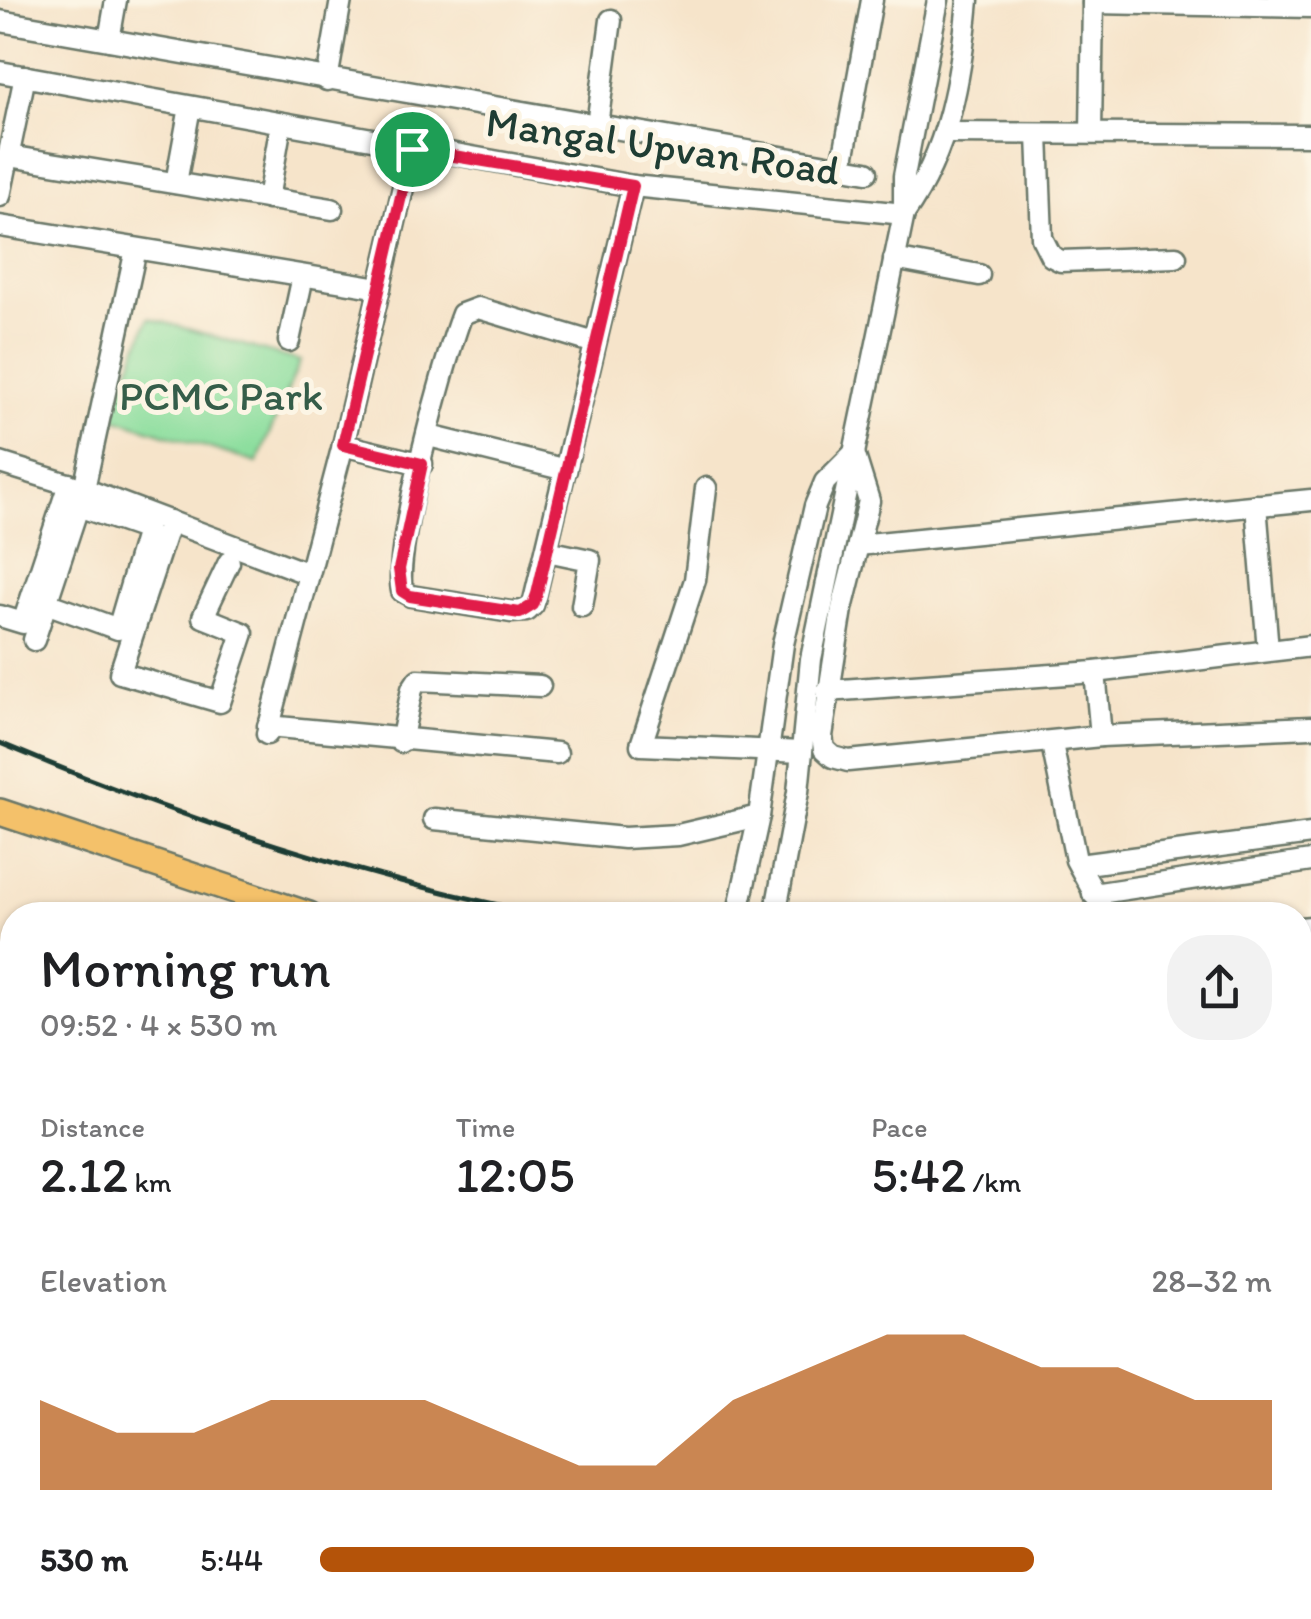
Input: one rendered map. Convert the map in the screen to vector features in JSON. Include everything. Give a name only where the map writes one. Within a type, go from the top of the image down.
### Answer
[{"type":"main road","points":[[0,812],[270,902]]},
{"type":"street","points":[[108,40],[116,0]]},
{"type":"street","points":[[327,80],[341,0]]},
{"type":"street","points":[[842,166],[872,0]]},
{"type":"street","points":[[776,902],[802,752],[810,659],[904,214],[904,176],[938,0]]},
{"type":"street","points":[[904,214],[930,178],[948,133],[968,0]]},
{"type":"street","points":[[1091,133],[1093,2],[1311,7]]},
{"type":"street","points":[[597,124],[610,20]]},
{"type":"street","points":[[0,21],[867,172]]},
{"type":"street","name":"Mangal Upvan Road","points":[[0,72],[633,186],[904,214]]},
{"type":"street","points":[[0,196],[25,76]]},
{"type":"street","points":[[176,184],[190,107]]},
{"type":"street","points":[[268,198],[281,124]]},
{"type":"street","points":[[948,133],[1311,135]]},
{"type":"street","points":[[1038,135],[1042,238],[1051,256],[1061,261],[1176,256]]},
{"type":"street","points":[[412,149],[343,445],[306,572],[267,730],[557,753]]},
{"type":"street","points":[[9,156],[332,209]]},
{"type":"street","points":[[595,342],[469,308],[460,321],[422,464],[399,569],[402,591],[410,596],[520,613],[533,605],[633,186]]},
{"type":"street","points":[[0,226],[380,288]]},
{"type":"street","points":[[34,640],[77,493],[136,249]]},
{"type":"street","points":[[894,259],[978,275]]},
{"type":"street","points":[[289,340],[302,276]]},
{"type":"street","points":[[429,436],[566,470]]},
{"type":"street","points":[[343,445],[422,464]]},
{"type":"street","points":[[854,453],[868,502],[828,691],[824,749],[848,761],[1052,744],[1101,736],[1311,727]]},
{"type":"street","points":[[740,902],[759,816],[783,644],[815,506],[826,482],[854,453]]},
{"type":"street","points":[[0,462],[77,493],[170,521],[306,572]]},
{"type":"street","points":[[706,488],[696,580],[641,745],[802,752]]},
{"type":"street","points":[[46,603],[118,629],[147,530],[77,493]]},
{"type":"street","points":[[0,616],[24,624],[77,493]]},
{"type":"street","points":[[858,545],[1311,500]]},
{"type":"street","points":[[1256,505],[1268,650]]},
{"type":"street","points":[[170,521],[120,673],[220,702],[243,633],[203,618],[228,562]]},
{"type":"street","points":[[547,551],[590,560],[582,606]]},
{"type":"street","points":[[828,691],[1095,672],[1311,646]]},
{"type":"street","points":[[1095,672],[1101,736]]},
{"type":"street","points":[[400,742],[412,689],[418,680],[540,686]]},
{"type":"street","points":[[1052,744],[1079,866],[1097,902]]},
{"type":"street","points":[[434,819],[624,838],[678,835],[759,816]]},
{"type":"street","points":[[1079,866],[1311,834]]},
{"type":"street","points":[[1092,894],[1311,862]]},
{"type":"green space","name":"PCMC Park","points":[[149,318],[300,361],[257,463],[110,417]]},
{"type":"railway","points":[[0,743],[133,796],[269,843],[486,902]]},
{"type":"route","points":[[412,149],[633,186],[537,594],[533,605],[520,613],[410,596],[402,591],[399,569],[422,464],[343,445],[412,149]]}]
